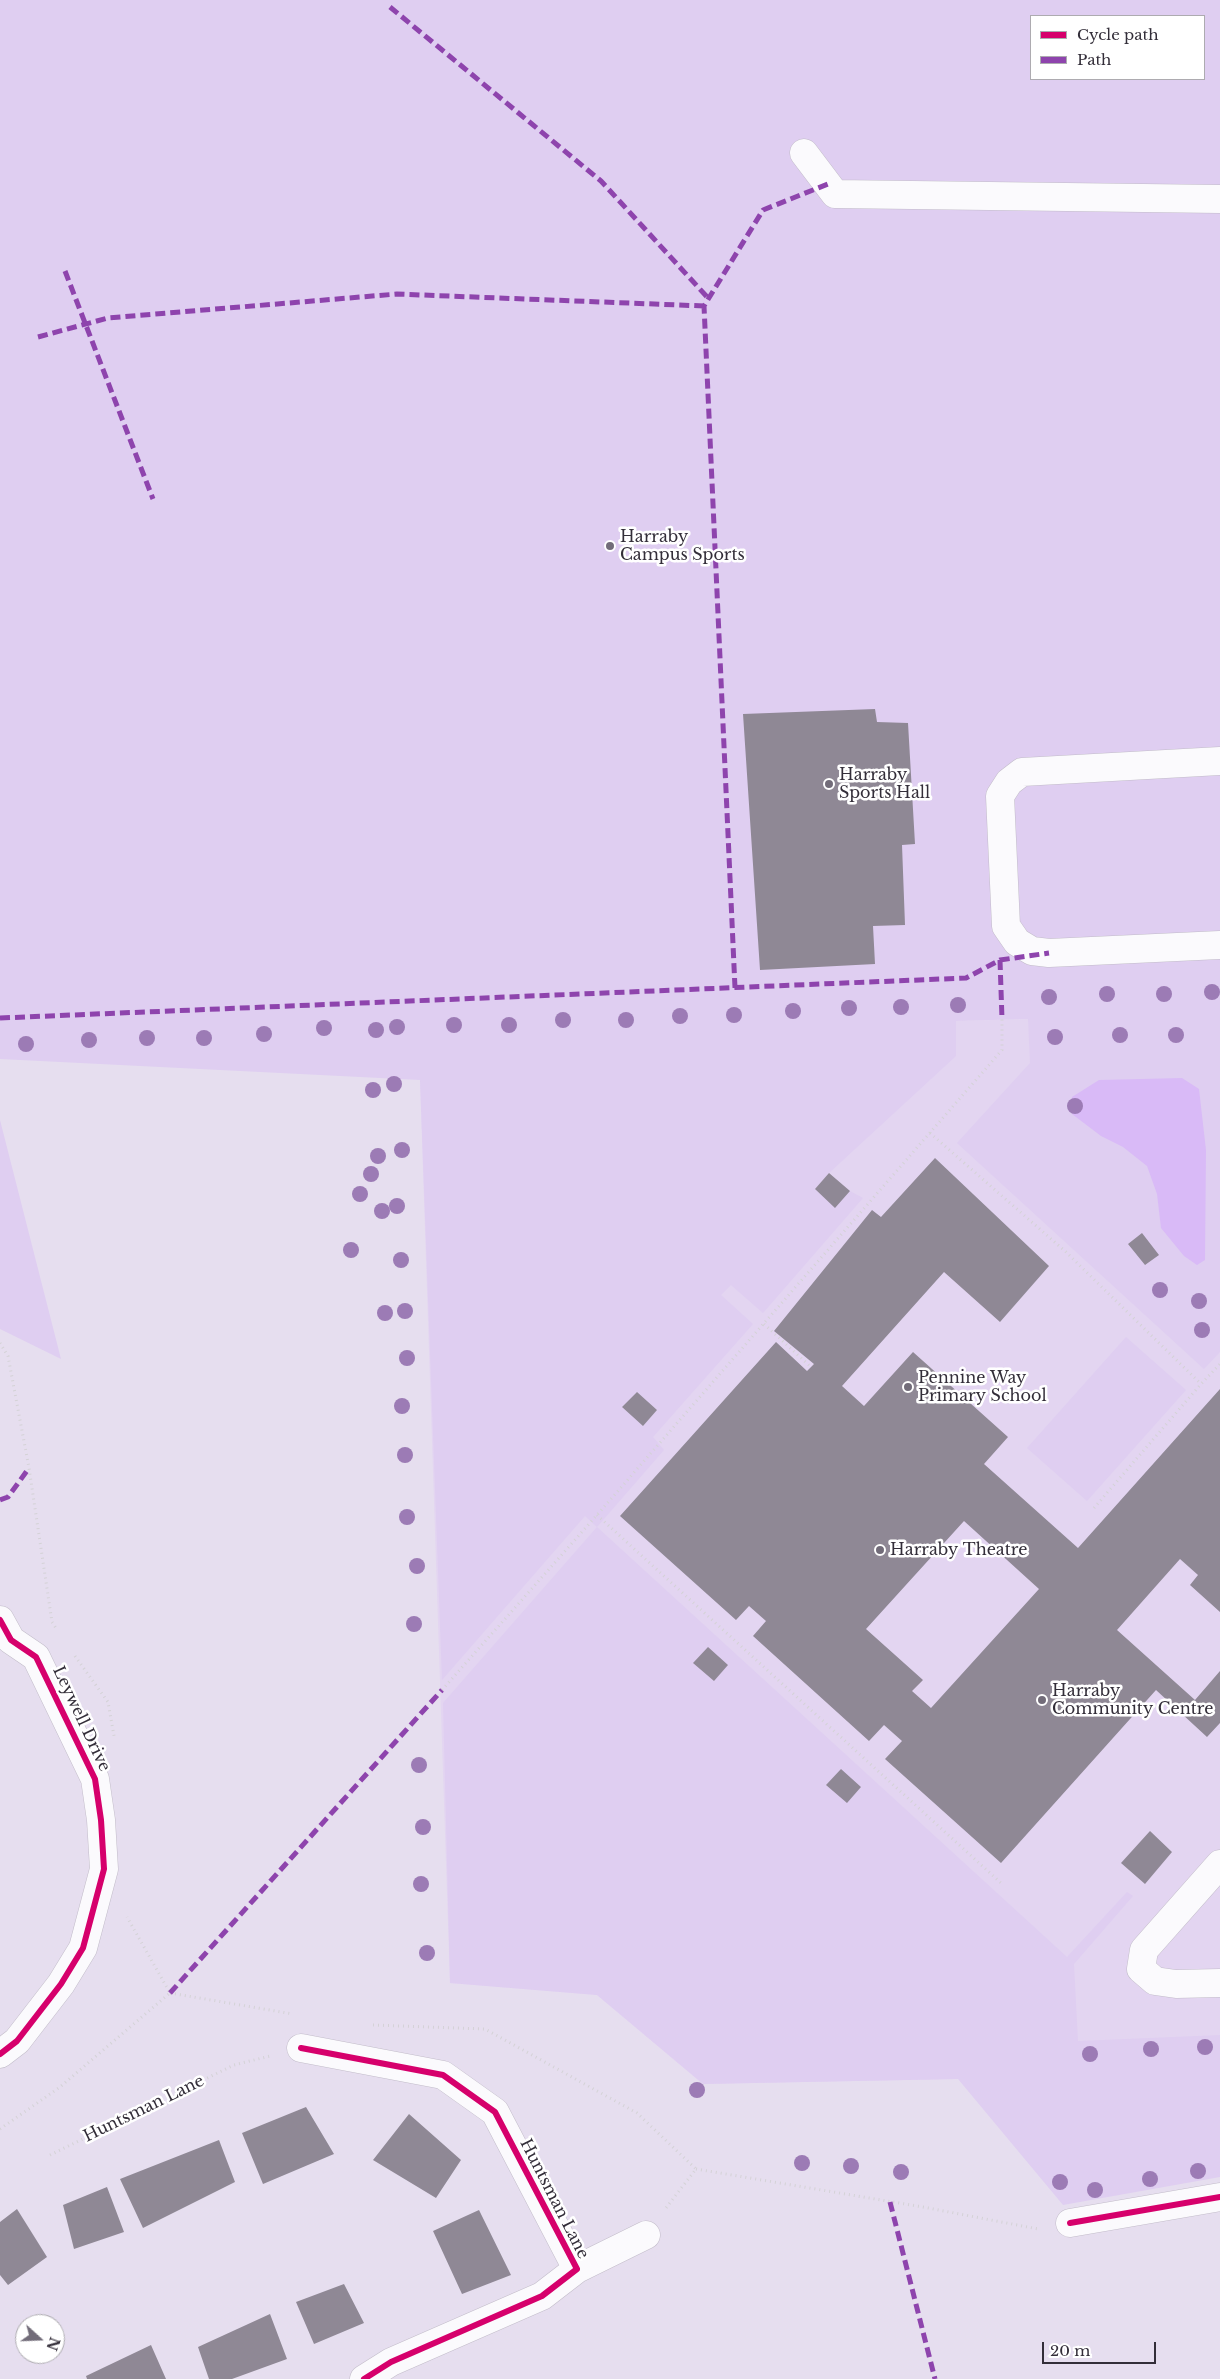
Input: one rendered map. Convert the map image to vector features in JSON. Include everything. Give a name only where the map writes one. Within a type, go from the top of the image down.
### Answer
[{"type":"street","points":[[804,153],[835,194],[1220,199]]},
{"type":"street","points":[[1220,761],[1022,772],[1009,782],[1000,796],[1006,926],[1017,942],[1032,951],[1049,953],[1220,945]]},
{"type":"street","name":"Leywell Drive","points":[[0,2054],[17,2041],[56,1991],[83,1948],[104,1869],[101,1820],[95,1779],[36,1657],[11,1640],[1,1624]]},
{"type":"street","points":[[1220,1864],[1144,1950],[1141,1969],[1155,1981],[1176,1984],[1220,1983]]},
{"type":"street","name":"Huntsman Lane","points":[[301,2048],[443,2075],[495,2112],[576,2269]]},
{"type":"street","points":[[1070,2224],[1220,2197]]},
{"type":"street","name":"Huntsman Lane","points":[[364,2379],[391,2362],[542,2296],[576,2269],[646,2234]]},
{"type":"path","points":[[442,1690],[598,1516],[1002,1050],[1002,1019]]},
{"type":"path","points":[[930,1133],[1066,1252],[1201,1384]]},
{"type":"path","points":[[764,1324],[811,1367]]},
{"type":"path","points":[[1094,1508],[1220,1364]]},
{"type":"path","points":[[598,1516],[1001,1883]]},
{"type":"path","points":[[696,2169],[923,2207],[1052,2232],[1070,2224]]},
{"type":"shaded area","name":"Harraby Campus Sports","points":[[0,0],[1220,0],[1220,1352],[1204,1369],[957,1143],[1030,1063],[1028,1019],[956,1021],[956,1056],[829,1173],[815,1189],[835,1207],[850,1191],[863,1198],[763,1313],[731,1285],[721,1295],[753,1324],[653,1437],[664,1450],[597,1527],[585,1516],[442,1680],[420,1080],[0,1059]],"holes":[[[637,1392],[657,1410],[643,1426],[622,1407]]]},
{"type":"shaded area","points":[[1220,1014],[1220,2141],[958,2079],[703,2084],[597,1995],[450,1983],[420,1080],[956,1056],[955,1021]]},
{"type":"shaded area","points":[[1182,1078],[1199,1089],[1206,1150],[1205,1260],[1197,1265],[1184,1256],[1161,1228],[1157,1194],[1147,1166],[1123,1147],[1101,1136],[1072,1114],[1072,1097],[1099,1080]]},
{"type":"shaded area","points":[[0,1120],[61,1359],[0,1329]]},
{"type":"shaded area","points":[[1126,1337],[1186,1390],[1087,1501],[1027,1448]]},
{"type":"shaded area","points":[[597,1527],[1067,1957],[1127,1892],[1133,1896],[1074,1964],[1078,2041],[1220,2035],[1220,2177],[1063,2205],[958,2079],[703,2084],[597,1995],[450,1983],[443,1703]]},
{"type":"building","name":"Harraby Sports Hall","points":[[875,709],[877,722],[908,723],[915,844],[902,845],[905,925],[873,926],[875,964],[760,970],[743,714]]},
{"type":"building","points":[[935,1158],[1049,1266],[1000,1322],[944,1272],[842,1386],[864,1406],[913,1352],[1008,1437],[984,1464],[1078,1548],[1220,1389],[1220,1612],[1190,1585],[1198,1575],[1180,1559],[1117,1630],[1195,1700],[1220,1671],[1220,1723],[1207,1737],[1156,1690],[1001,1863],[885,1759],[902,1741],[884,1725],[869,1741],[753,1636],[766,1621],[749,1606],[736,1620],[620,1516],[776,1342],[807,1371],[814,1364],[774,1331],[872,1210],[881,1217]],"holes":[[[964,1521],[1039,1589],[931,1708],[912,1691],[923,1680],[866,1629]]]},
{"type":"building","points":[[829,1173],[850,1191],[835,1208],[815,1189]]},
{"type":"building","points":[[1142,1233],[1159,1255],[1145,1265],[1128,1244]]},
{"type":"building","points":[[637,1392],[657,1410],[643,1426],[622,1407]]},
{"type":"building","points":[[708,1647],[728,1665],[714,1681],[693,1663]]},
{"type":"building","points":[[841,1769],[861,1787],[847,1803],[826,1785]]},
{"type":"building","points":[[1150,1831],[1172,1852],[1145,1884],[1121,1863]]},
{"type":"building","points":[[306,2107],[334,2154],[263,2184],[242,2133]]},
{"type":"building","points":[[409,2114],[461,2160],[436,2198],[373,2160]]},
{"type":"building","points":[[219,2140],[235,2182],[143,2228],[120,2179]]},
{"type":"building","points":[[107,2187],[124,2232],[74,2249],[63,2205]]},
{"type":"building","points":[[17,2209],[47,2257],[8,2285],[0,2275],[0,2222]]},
{"type":"building","points":[[479,2210],[511,2275],[462,2294],[433,2231]]},
{"type":"building","points":[[344,2284],[364,2323],[314,2344],[296,2302]]},
{"type":"building","points":[[270,2314],[287,2359],[232,2379],[209,2379],[198,2347]]},
{"type":"building","points":[[151,2345],[166,2379],[87,2379],[86,2376]]},
{"type":"marked path","points":[[390,7],[601,181],[709,299]]},
{"type":"marked path","points":[[735,988],[704,306],[763,210],[828,184]]},
{"type":"marked path","points":[[65,271],[153,499]]},
{"type":"marked path","points":[[38,337],[108,318],[397,294],[704,306]]},
{"type":"marked path","points":[[0,1018],[966,978],[1000,960],[1049,953]]},
{"type":"marked path","points":[[1000,960],[1002,1019]]},
{"type":"marked path","points":[[0,1500],[8,1497],[29,1468]]},
{"type":"marked path","points":[[170,1993],[442,1690]]},
{"type":"marked path","points":[[890,2202],[935,2379]]},
{"type":"cycle path","points":[[0,1620],[11,1640],[36,1657],[95,1779],[101,1820],[104,1869],[83,1948],[61,1984],[17,2041],[0,2054]]},
{"type":"cycle path","points":[[301,2048],[443,2075],[495,2112],[577,2269],[542,2296],[391,2362],[364,2379]]},
{"type":"cycle path","points":[[1070,2223],[1220,2197]]},
{"type":"place","name":"Harraby Campus Sports","points":[[610,546]]},
{"type":"place","name":"Harraby Sports Hall","points":[[829,784]]},
{"type":"place","name":"Pennine Way Primary School","points":[[908,1387]]},
{"type":"place","name":"Harraby Theatre","points":[[880,1550]]},
{"type":"place","name":"Harraby Community Centre","points":[[1042,1700]]}]
